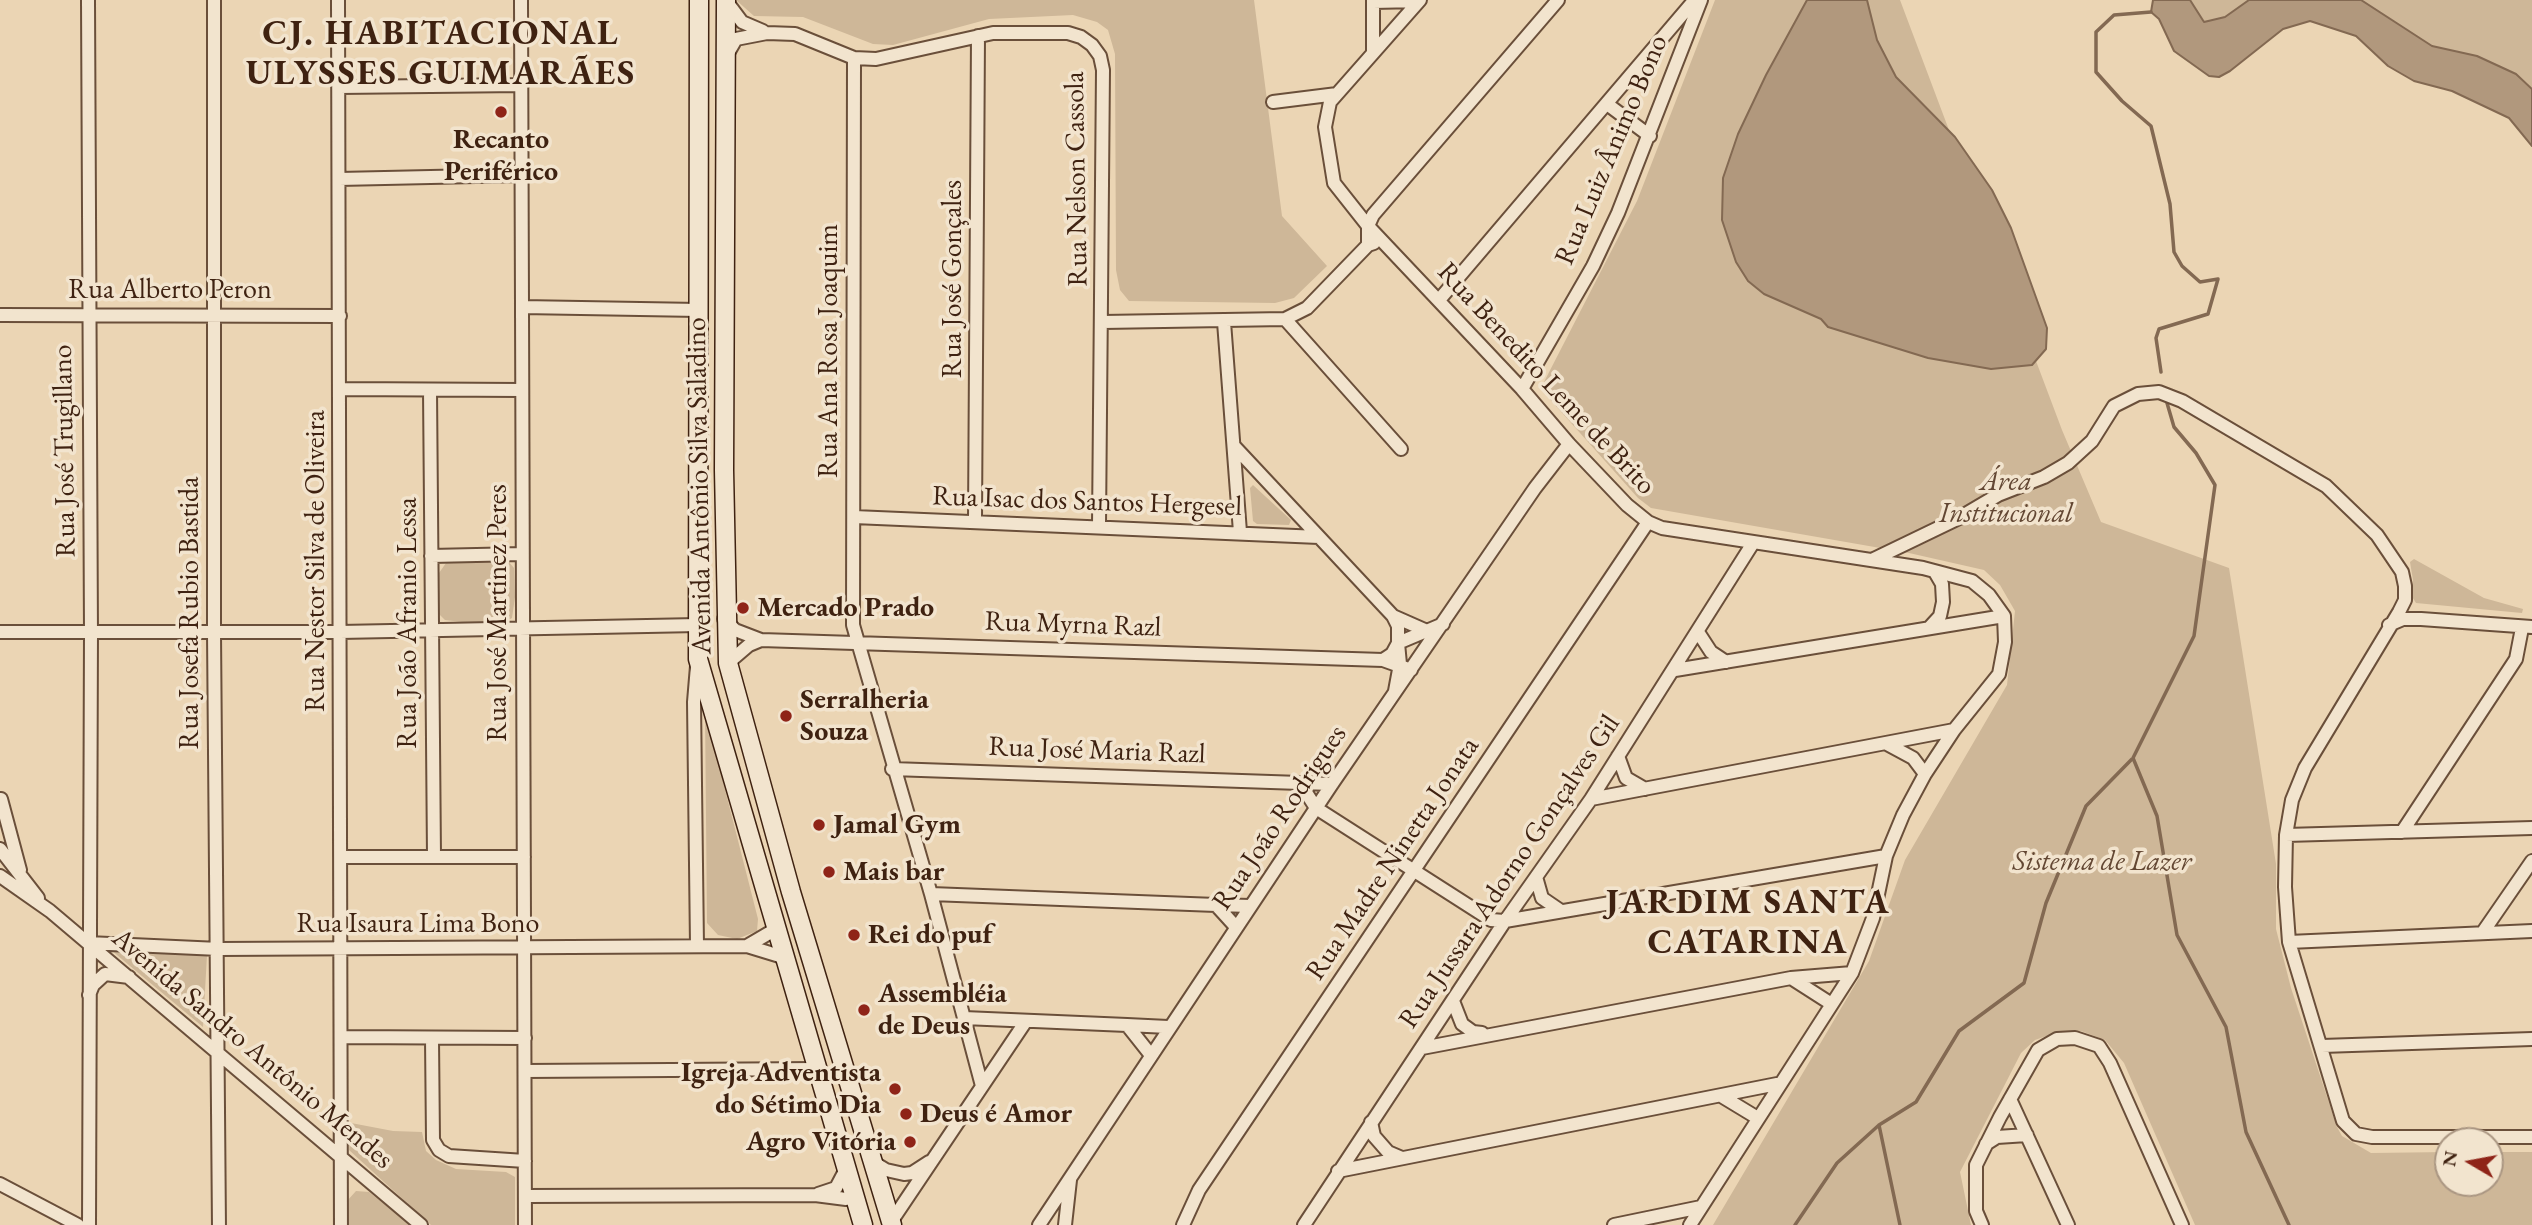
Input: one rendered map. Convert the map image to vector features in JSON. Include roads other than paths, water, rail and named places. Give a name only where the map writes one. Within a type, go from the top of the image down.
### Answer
[{"type":"main road","name":"Avenida Antônio Silva Saladino","points":[[699,0],[698,659],[783,957]]},
{"type":"main road","name":"Avenida Antônio Silva Saladino","points":[[726,0],[724,618],[727,663],[791,892],[891,1223]]},
{"type":"main road","points":[[776,929],[788,920],[791,892]]},
{"type":"main road","points":[[783,957],[861,1220]]},
{"type":"main road","points":[[854,1195],[873,1168]]},
{"type":"street","name":"Rua José Trugillano","points":[[88,0],[91,631],[89,1225]]},
{"type":"street","name":"Rua Josefa Rubio Bastida","points":[[214,0],[214,633],[219,949],[219,1225]]},
{"type":"street","name":"Rua Nestor Silva de Oliveira","points":[[338,0],[343,1037],[341,1225]]},
{"type":"street","name":"Rua José Martinez Peres","points":[[521,0],[525,1225]]},
{"type":"street","name":"Rua Nelson Cassola","points":[[726,0],[729,8],[742,22],[767,33]]},
{"type":"street","points":[[1373,52],[1373,1],[1419,0]]},
{"type":"street","points":[[1300,99],[1326,114],[1337,94],[1419,0]]},
{"type":"street","points":[[1367,244],[1368,226],[1373,215],[1558,0]]},
{"type":"street","points":[[1439,300],[1695,1]]},
{"type":"street","name":"Rua Luiz Ânimo Bono","points":[[1522,389],[1592,266],[1650,136],[1685,41],[1695,1]]},
{"type":"street","name":"Rua Nelson Cassola","points":[[726,58],[736,39],[767,33],[795,34],[854,58],[876,59],[993,33],[1068,33],[1081,37],[1100,56],[1103,69],[1103,322],[1099,525]]},
{"type":"street","name":"Rua José Gonçales","points":[[975,521],[978,36]]},
{"type":"street","points":[[1657,46],[1685,41]]},
{"type":"street","name":"Rua Ana Rosa Joaquim","points":[[854,58],[853,625],[892,769],[931,894],[982,1086]]},
{"type":"street","points":[[339,86],[522,85]]},
{"type":"street","points":[[1273,102],[1337,94]]},
{"type":"street","points":[[1606,104],[1650,136]]},
{"type":"street","name":"Rua Benedito Leme de Brito","points":[[1326,114],[1328,155],[1334,183],[1368,226],[1522,389],[1569,444],[1627,505],[1648,522],[1662,528],[1753,543],[1874,559],[1972,581],[1989,595],[2004,616]]},
{"type":"street","points":[[339,178],[522,176]]},
{"type":"street","points":[[1103,322],[1284,319],[1307,308],[1367,244],[1382,240]]},
{"type":"street","points":[[522,307],[699,310]]},
{"type":"street","name":"Rua Alberto Peron","points":[[0,315],[340,316]]},
{"type":"street","points":[[1284,319],[1401,449]]},
{"type":"street","points":[[1224,322],[1240,532]]},
{"type":"street","points":[[340,389],[522,390]]},
{"type":"street","name":"Rua João Afranio Lessa","points":[[430,390],[434,856]]},
{"type":"street","points":[[1874,559],[1959,518],[1998,495],[2044,477],[2068,463],[2092,441],[2114,406],[2138,394],[2159,392],[2182,401],[2326,486],[2377,535],[2402,572],[2405,586],[2405,600],[2305,768],[2292,800],[2286,835],[2285,887],[2290,942],[2343,1122],[2356,1133],[2372,1137],[2532,1136]]},
{"type":"street","name":"Rua João Rodrigues","points":[[1039,1225],[1168,1027],[1394,695],[1405,667],[1443,624],[1535,488],[1569,444]]},
{"type":"street","points":[[1234,446],[1394,616],[1405,667],[1396,681],[1394,695]]},
{"type":"street","points":[[1236,475],[1244,468],[1255,469]]},
{"type":"street","name":"Rua Isac dos Santos Hergesel","points":[[854,517],[1099,525],[1319,537]]},
{"type":"street","name":"Rua Madre Ninetta Jonata","points":[[1183,1225],[1199,1190],[1648,522]]},
{"type":"street","name":"Rua Jussara Adorno Gonçalves Gil","points":[[1304,1225],[1505,921],[1591,799],[1753,543]]},
{"type":"street","points":[[432,556],[522,554]]},
{"type":"street","points":[[1929,628],[1940,616],[1943,602],[1942,584],[1935,572]]},
{"type":"street","points":[[1394,616],[1427,631]]},
{"type":"street","points":[[1675,670],[2004,616],[2005,642],[1998,674],[1954,730],[1925,774],[1886,856],[1873,918],[1852,972],[1777,1084],[1690,1225]]},
{"type":"street","name":"Rua Myrna Razl","points":[[724,618],[735,630],[761,640],[1383,660],[1405,667]]},
{"type":"street","points":[[2389,625],[2403,619],[2421,619],[2527,628],[2516,659],[2402,831]]},
{"type":"street","points":[[1396,681],[1383,660],[1392,654],[1398,643],[1443,624]]},
{"type":"street","points":[[0,632],[340,632],[698,625]]},
{"type":"street","points":[[1698,632],[1711,652],[1726,662]]},
{"type":"street","points":[[727,663],[749,645],[761,640]]},
{"type":"street","points":[[697,946],[694,702],[698,659]]},
{"type":"street","points":[[1591,799],[1954,730]]},
{"type":"street","points":[[1886,744],[1913,758],[1925,774]]},
{"type":"street","points":[[1618,757],[1626,778],[1645,789]]},
{"type":"street","name":"Rua José Maria Razl","points":[[892,769],[1332,784]]},
{"type":"street","points":[[1300,783],[1316,808],[1491,920],[1505,921],[1886,856]]},
{"type":"street","points":[[0,822],[1,798]]},
{"type":"street","points":[[1,798],[20,874]]},
{"type":"street","points":[[2286,835],[2532,828]]},
{"type":"street","name":"Avenida Sandro Antônio Mendes","points":[[0,849],[50,911]]},
{"type":"street","points":[[342,857],[524,857]]},
{"type":"street","points":[[2483,932],[2532,861]]},
{"type":"street","points":[[1536,877],[1542,898],[1561,911]]},
{"type":"street","name":"Avenida Sandro Antônio Mendes","points":[[2,878],[50,911],[218,1050],[421,1225]]},
{"type":"street","points":[[931,894],[1250,906]]},
{"type":"street","points":[[64,923],[80,917],[89,902]]},
{"type":"street","points":[[1216,905],[1236,927]]},
{"type":"street","points":[[747,946],[776,929]]},
{"type":"street","points":[[2290,942],[2532,931]]},
{"type":"street","name":"Rua Isaura Lima Bono","points":[[88,943],[219,949],[747,946],[783,957]]},
{"type":"street","points":[[1422,1048],[1791,978],[1852,972]]},
{"type":"street","points":[[88,999],[93,985],[105,974],[129,978]]},
{"type":"street","points":[[1791,978],[1830,1003]]},
{"type":"street","points":[[1453,1001],[1462,1024],[1474,1032],[1489,1034]]},
{"type":"street","points":[[964,1018],[1168,1027]]},
{"type":"street","points":[[891,1223],[1026,1021]]},
{"type":"street","points":[[1127,1026],[1150,1054]]},
{"type":"street","points":[[343,1037],[525,1038]]},
{"type":"street","points":[[1982,1225],[1976,1211],[1974,1184],[1976,1165],[1986,1144],[2038,1051],[2057,1039],[2075,1038],[2099,1046],[2110,1063],[2182,1225]]},
{"type":"street","points":[[432,1039],[433,1140],[439,1150],[449,1156],[525,1161]]},
{"type":"street","points":[[2322,1046],[2532,1039]]},
{"type":"street","points":[[525,1072],[817,1069]]},
{"type":"street","points":[[1338,1171],[1723,1097],[1777,1084]]},
{"type":"street","points":[[1723,1097],[1756,1117]]},
{"type":"street","points":[[2010,1098],[2068,1225]]},
{"type":"street","points":[[314,1134],[331,1133],[341,1121]]},
{"type":"street","points":[[1371,1122],[1374,1136],[1388,1152],[1402,1158]]},
{"type":"street","points":[[1986,1144],[2012,1134],[2027,1135]]},
{"type":"street","points":[[873,1168],[912,1173],[935,1158]]},
{"type":"street","points":[[814,1195],[836,1188],[846,1169]]},
{"type":"street","points":[[1065,1225],[1070,1177]]},
{"type":"street","points":[[0,1184],[78,1225]]},
{"type":"street","points":[[526,1196],[814,1195],[846,1199],[854,1195]]},
{"type":"street","points":[[830,1198],[861,1220]]},
{"type":"street","points":[[1614,1225],[1656,1222],[1700,1207]]},
{"type":"waterway","points":[[2151,12],[2114,15],[2096,32],[2096,72],[2122,101],[2151,126],[2170,204],[2174,252],[2182,266],[2200,282],[2218,279],[2208,314],[2159,329],[2156,338],[2161,372]]},
{"type":"waterway","points":[[2167,403],[2174,427],[2196,453],[2215,485],[2194,636],[2133,758],[2157,816],[2177,935],[2226,1027],[2246,1132],[2289,1225]]},
{"type":"waterway","points":[[1795,1225],[1837,1163],[1879,1125],[1916,1102],[1959,1031],[2024,983],[2046,903],[2086,806],[2132,759]]},
{"type":"waterway","points":[[1879,1125],[1900,1225]]},
{"type":"place","name":"Recanto Periférico","points":[[501,112]]},
{"type":"place","name":"Mercado Prado","points":[[743,608]]},
{"type":"place","name":"Serralheria Souza","points":[[786,716]]},
{"type":"place","name":"Jamal Gym","points":[[819,825]]},
{"type":"place","name":"Mais bar","points":[[829,872]]},
{"type":"place","name":"Rei do puf","points":[[854,935]]},
{"type":"place","name":"Assembléia de Deus","points":[[864,1010]]},
{"type":"place","name":"Igreja Adventista do Sétimo Dia","points":[[895,1089]]},
{"type":"place","name":"Deus é Amor","points":[[906,1114]]},
{"type":"place","name":"Agro Vitória","points":[[910,1142]]},
{"type":"district","name":"CJ. HABITACIONAL ULYSSES GUIMARÃES","points":[[441,54]]},
{"type":"district","name":"JARDIM SANTA CATARINA","points":[[1748,923]]},
{"type":"park label","name":"Área Institucional","points":[[2006,498]]},
{"type":"park label","name":"Sistema de Lazer","points":[[2102,862]]}]
